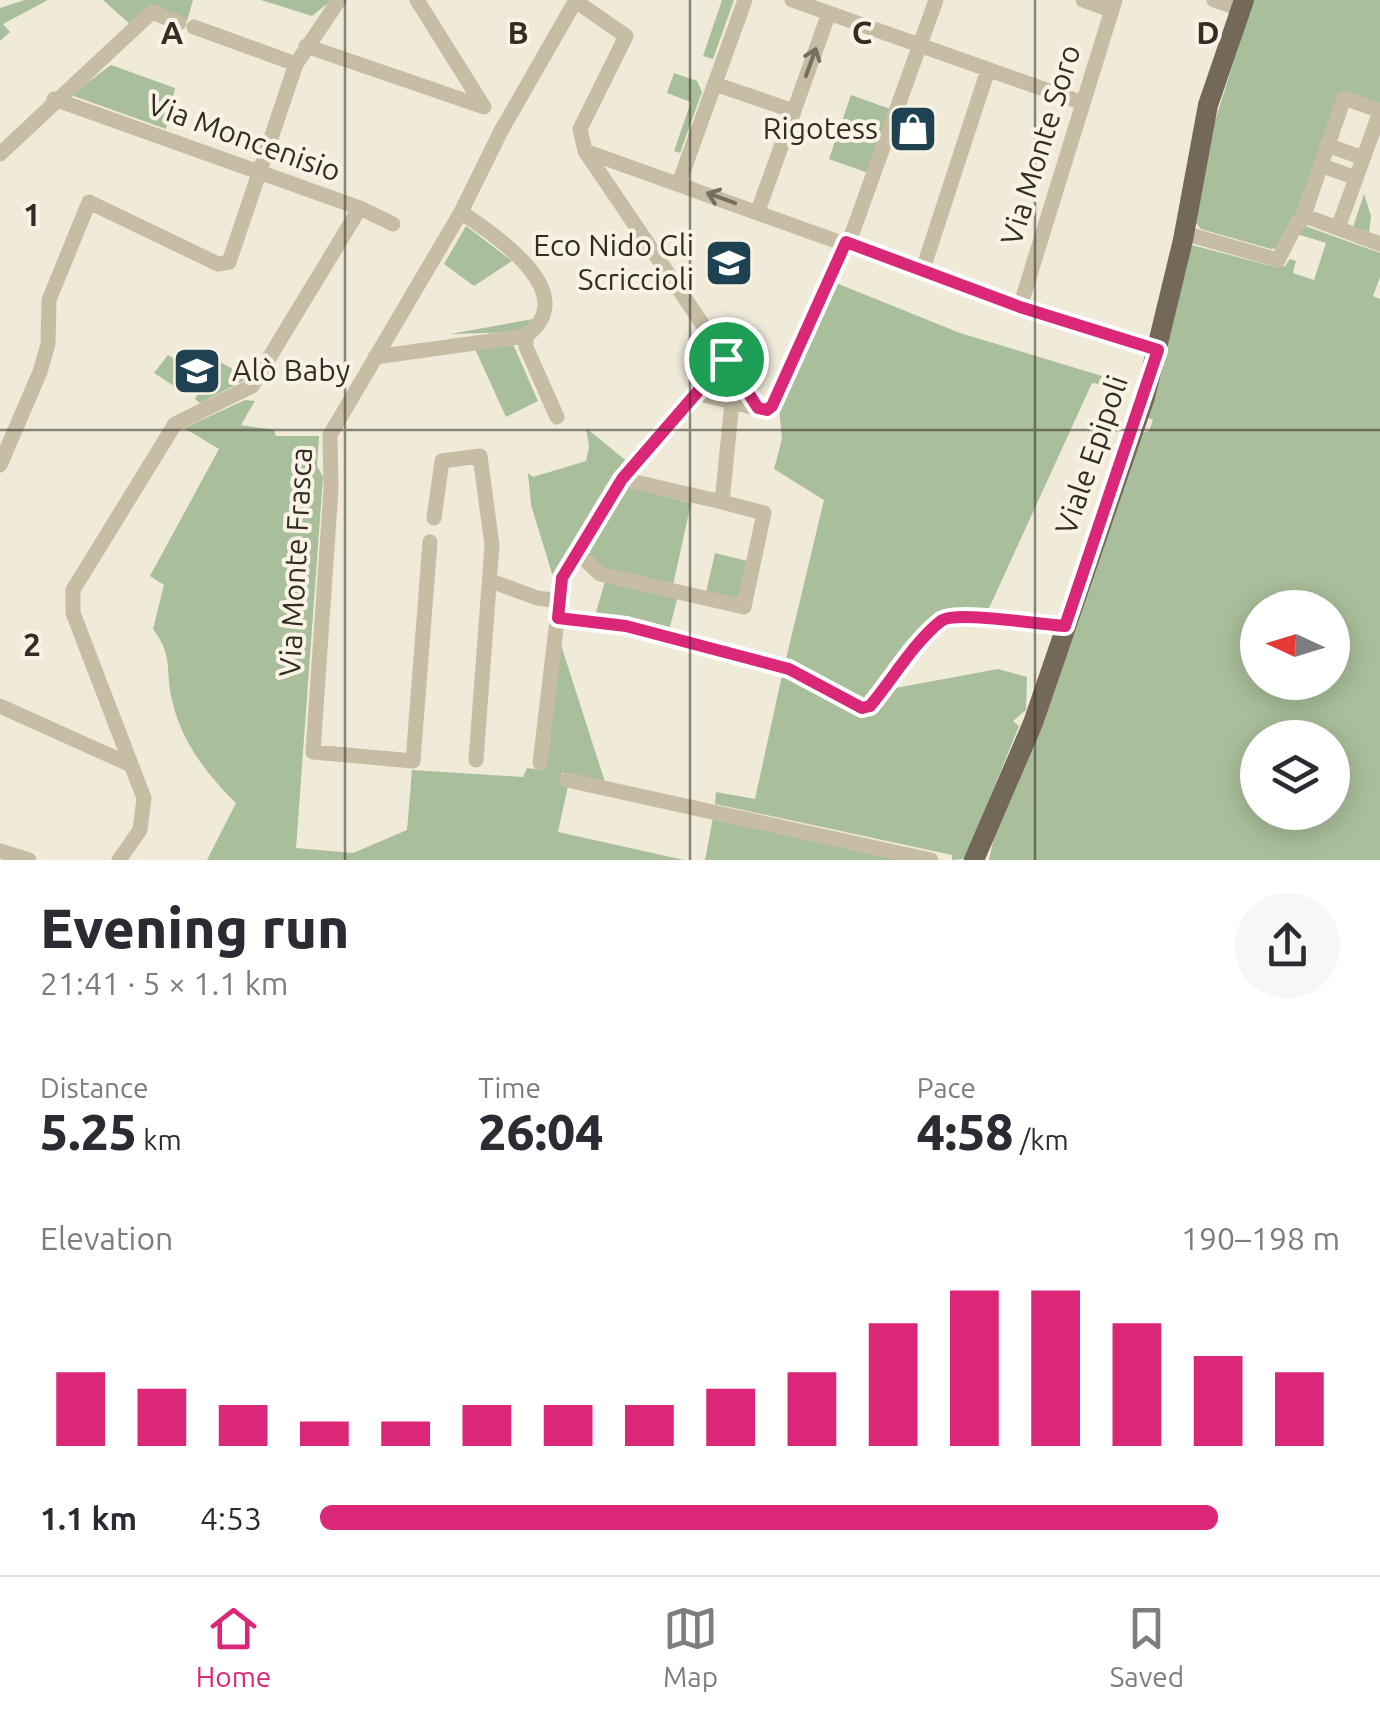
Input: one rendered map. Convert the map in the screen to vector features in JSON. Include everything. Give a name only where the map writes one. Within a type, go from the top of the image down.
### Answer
[{"type":"main road","name":"Viale Epipoli","points":[[979,855],[1033,722],[1158,350],[1208,105],[1242,5]]},
{"type":"street","points":[[0,465],[40,372],[48,344],[49,300],[89,202],[218,264],[229,262],[256,172],[296,64],[339,0]]},
{"type":"street","points":[[417,0],[501,131]]},
{"type":"street","points":[[680,183],[745,0]]},
{"type":"street","points":[[792,0],[1083,103]]},
{"type":"street","points":[[696,394],[767,410],[772,406],[846,242],[936,0]]},
{"type":"street","points":[[1084,0],[1113,5]]},
{"type":"street","points":[[1214,0],[1242,5]]},
{"type":"street","points":[[577,1],[626,36],[580,130],[586,151],[758,408]]},
{"type":"street","name":"Via Monte Frasca","points":[[430,542],[413,760],[313,752],[331,489],[330,436],[461,212],[501,131],[577,1]]},
{"type":"street","name":"Via Monte Soro","points":[[1020,307],[1113,5]]},
{"type":"street","points":[[0,154],[54,99],[152,12],[296,64]]},
{"type":"street","points":[[758,210],[829,13]]},
{"type":"street","points":[[306,46],[484,107]]},
{"type":"street","points":[[922,272],[988,70]]},
{"type":"street","points":[[715,84],[794,111]]},
{"type":"street","points":[[1184,233],[1278,260],[1303,218],[1344,98],[1380,112],[1371,149],[1338,228]]},
{"type":"street","name":"Via Moncenisio","points":[[54,99],[360,208],[252,386],[175,424],[73,590],[74,613],[145,815],[119,860]]},
{"type":"street","points":[[1327,145],[1371,149]]},
{"type":"street","points":[[586,151],[1020,307],[1158,350]]},
{"type":"street","points":[[1320,164],[1356,178]]},
{"type":"street","points":[[360,208],[393,224]]},
{"type":"street","points":[[375,357],[526,336],[540,326],[544,307],[528,261],[461,212]]},
{"type":"street","points":[[1303,218],[1380,244]]},
{"type":"street","points":[[526,336],[526,347],[557,417]]},
{"type":"street","points":[[540,763],[562,578],[622,479],[696,394],[731,366]]},
{"type":"street","points":[[722,502],[732,402],[731,366]]},
{"type":"street","points":[[434,518],[442,461],[480,456],[492,546],[476,760]]},
{"type":"street","points":[[578,553],[600,574],[744,607],[764,513],[622,479]]},
{"type":"street","points":[[491,581],[537,598],[560,601]]},
{"type":"street","points":[[558,618],[626,626],[789,669],[862,708],[870,706],[943,619],[966,614],[982,620],[1065,626]]},
{"type":"street","points":[[0,706],[130,765]]},
{"type":"street","points":[[567,780],[931,860]]},
{"type":"street","points":[[0,851],[28,860]]},
{"type":"green space","points":[[25,0],[48,0],[3,24],[10,32],[0,41],[0,8]]},
{"type":"green space","points":[[103,0],[193,0],[187,21],[149,6],[132,26]]},
{"type":"green space","points":[[261,0],[332,0],[312,16]]},
{"type":"green space","points":[[722,0],[734,0],[713,59],[703,56]]},
{"type":"green space","points":[[1253,0],[1380,0],[1380,106],[1339,92],[1295,218],[1277,248],[1271,249],[1201,229],[1196,223],[1209,140]]},
{"type":"green space","points":[[111,65],[175,88],[166,129],[71,95]]},
{"type":"green space","points":[[674,73],[697,81],[702,92],[680,153],[674,151],[691,102],[667,93]]},
{"type":"green space","points":[[851,95],[890,109],[868,173],[829,159]]},
{"type":"green space","points":[[1364,194],[1371,216],[1369,232],[1353,227]]},
{"type":"green space","points":[[466,226],[512,261],[474,286],[444,264]]},
{"type":"green space","points":[[1305,226],[1380,253],[1380,277],[1373,296],[1380,299],[1380,860],[989,860],[996,827],[1140,434],[1149,431],[1153,420],[1146,417],[1192,245],[1275,267],[1285,266],[1290,259],[1296,261],[1293,273],[1314,280],[1326,243],[1297,234]]},
{"type":"green space","points":[[836,283],[960,333],[1102,376],[1099,384],[1092,383],[985,617],[951,613],[866,704],[787,664],[786,659],[824,500],[774,469],[782,439],[779,407]]},
{"type":"green space","points":[[533,319],[521,332],[450,334]]},
{"type":"green space","points":[[513,344],[538,401],[506,417],[475,349]]},
{"type":"green space","points":[[168,355],[200,374],[188,395],[154,373]]},
{"type":"green space","points":[[218,361],[249,378],[200,403],[195,399]]},
{"type":"green space","points":[[245,400],[255,401],[241,425],[274,430],[276,436],[319,436],[317,466],[323,477],[296,848],[353,853],[407,830],[412,770],[523,777],[527,768],[541,770],[560,642],[605,782],[562,773],[560,783],[568,786],[558,832],[684,860],[207,860],[236,803],[197,758],[177,718],[167,657],[153,629],[164,585],[150,576],[219,449],[184,428]]},
{"type":"green space","points":[[586,428],[629,463],[611,483],[554,580],[531,505],[528,473],[533,477],[586,461]]},
{"type":"green space","points":[[628,486],[691,503],[673,585],[603,571],[589,559],[591,545]]},
{"type":"green space","points":[[715,553],[747,561],[738,600],[706,592]]},
{"type":"green space","points":[[606,578],[677,599],[668,635],[594,619]]},
{"type":"green space","points":[[998,669],[1027,677],[1026,710],[1013,721],[1019,726],[965,859],[952,860],[952,855],[715,804],[716,792],[755,799],[783,671],[851,709],[890,689]]},
{"type":"green space","points":[[713,818],[911,860],[705,860]]},
{"type":"place","name":"Rigotess","points":[[913,129]]},
{"type":"place","name":"Eco Nido Gli Scriccioli","points":[[729,263]]},
{"type":"place","name":"Alò Baby","points":[[197,371]]},
{"type":"route","points":[[846,242],[1020,307],[1158,350],[1065,626],[982,620],[966,614],[943,619],[870,706],[862,708],[829,694],[789,669],[626,626],[558,618],[562,578],[622,479],[726,359],[758,408],[767,410],[772,406],[846,242]]}]
